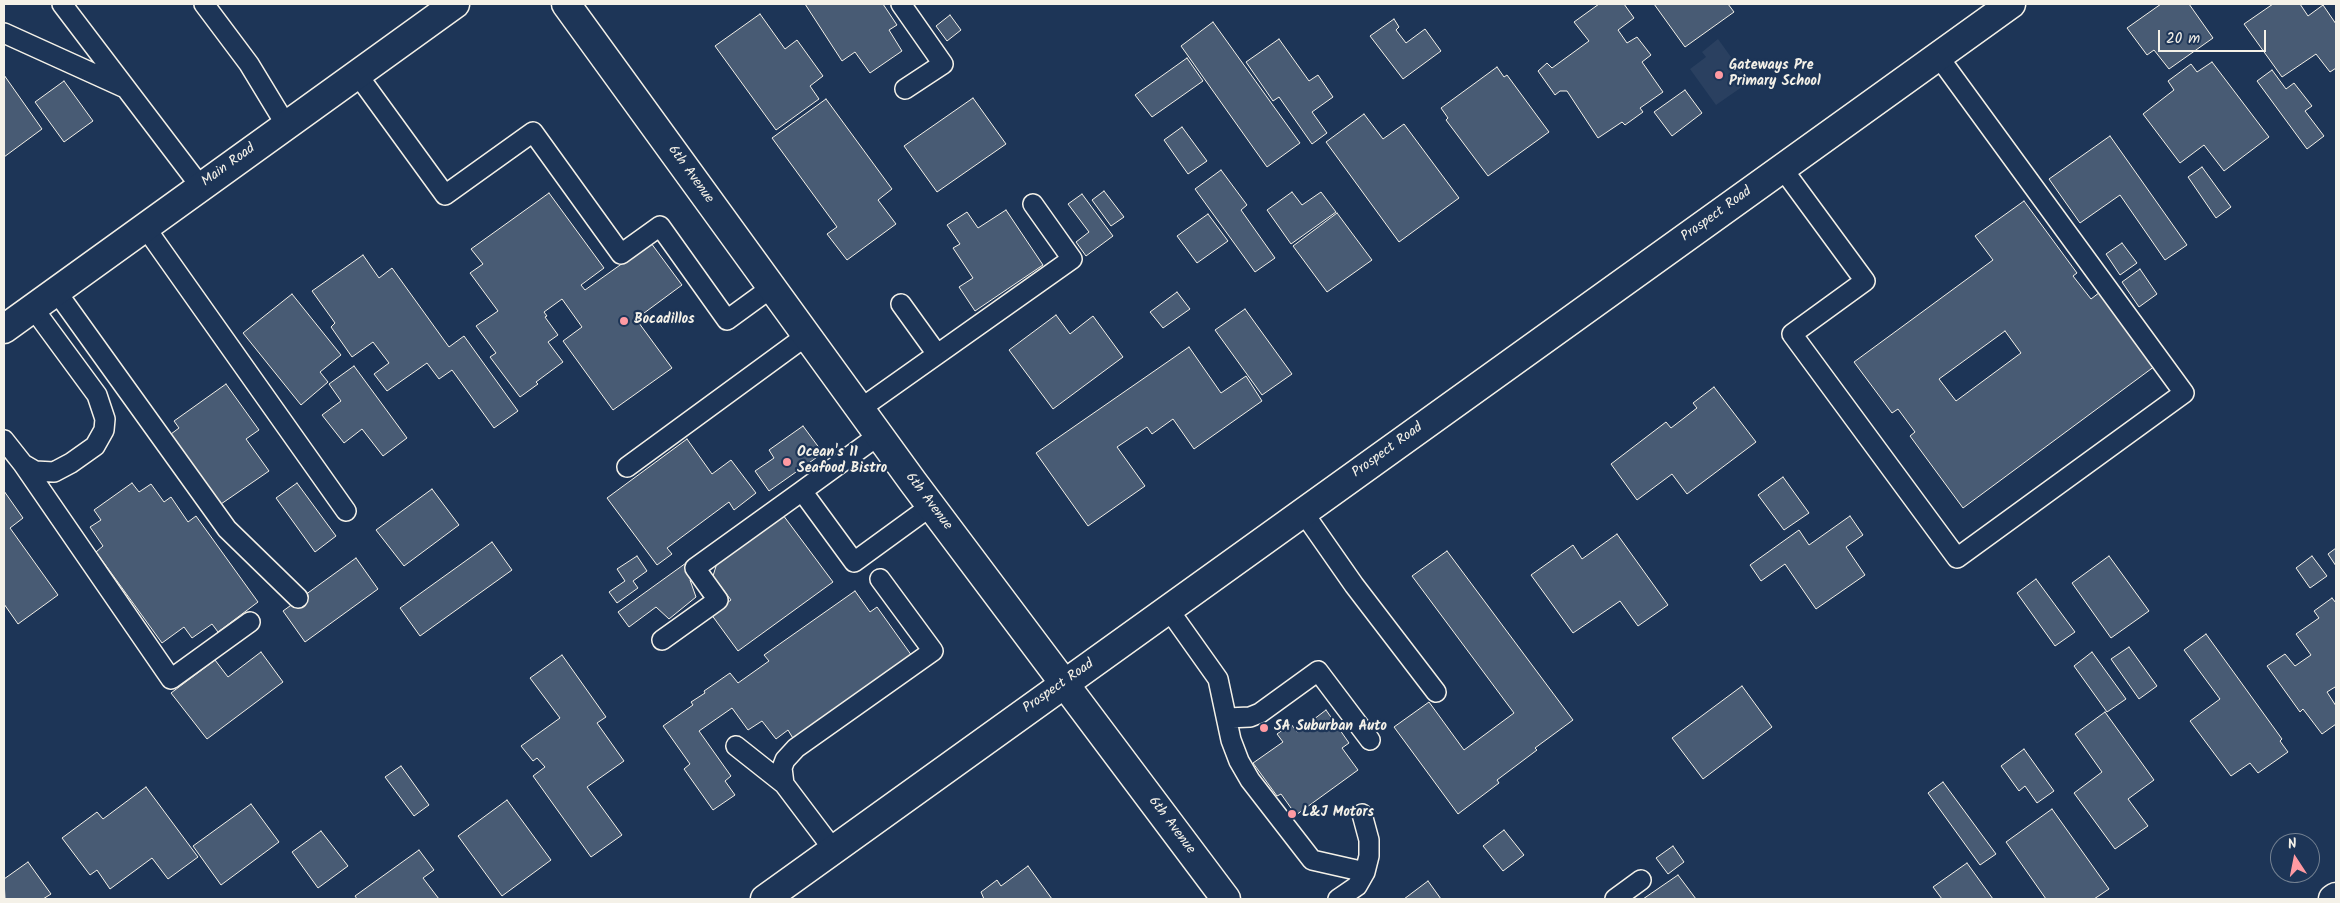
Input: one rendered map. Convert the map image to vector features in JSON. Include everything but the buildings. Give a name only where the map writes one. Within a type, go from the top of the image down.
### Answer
[{"type":"street","name":"Main Road","points":[[4,329],[455,4]]},
{"type":"street","name":"6th Avenue","points":[[566,4],[878,435],[1226,899]]},
{"type":"street","name":"Prospect Road","points":[[765,899],[2011,4]]},
{"type":"lane","points":[[62,4],[201,187]]},
{"type":"lane","points":[[204,4],[249,64],[286,125]]},
{"type":"lane","points":[[901,4],[942,64],[905,90]]},
{"type":"lane","points":[[4,33],[127,88]]},
{"type":"lane","points":[[1782,168],[1865,281],[1792,334],[1957,558],[2184,393],[1938,56]]},
{"type":"lane","points":[[357,74],[445,195],[533,132],[621,254],[660,226],[727,320],[771,288]]},
{"type":"lane","points":[[860,409],[1072,259],[1033,204]]},
{"type":"lane","points":[[145,227],[346,511]]},
{"type":"lane","points":[[56,291],[227,529],[298,598]]},
{"type":"lane","points":[[901,304],[937,354]]},
{"type":"lane","points":[[23,464],[35,471],[44,473],[63,468],[95,446],[104,430],[105,419],[97,395],[33,308]]},
{"type":"lane","points":[[627,467],[806,336]]},
{"type":"lane","points":[[662,640],[718,600],[695,568],[878,435]]},
{"type":"lane","points":[[4,440],[23,464],[171,679],[250,622]]},
{"type":"lane","points":[[802,490],[854,562],[931,506]]},
{"type":"lane","points":[[1303,512],[1354,585],[1436,692]]},
{"type":"lane","points":[[784,784],[782,768],[790,754],[933,651],[880,579]]},
{"type":"lane","points":[[1168,610],[1218,679],[1231,740],[1239,761],[1250,780],[1312,860],[1365,872]]},
{"type":"lane","points":[[1227,718],[1250,717],[1260,713],[1318,671],[1370,740]]},
{"type":"lane","points":[[736,746],[784,784],[833,849]]},
{"type":"lane","points":[[1338,899],[1357,886],[1365,872],[1369,856],[1369,840],[1362,814]]},
{"type":"lane","points":[[1615,899],[1641,880]]},
{"type":"shaded area","name":"Gateways Pre Primary School","points":[[1718,39],[1749,82],[1716,105],[1690,69],[1706,57],[1702,52]]},
{"type":"place","name":"Gateways Pre Primary School","points":[[1719,75]]},
{"type":"place","name":"Bocadillos","points":[[624,321]]},
{"type":"place","name":"Ocean's 11 Seafood Bistro","points":[[787,462]]},
{"type":"place","name":"SA Suburban Auto","points":[[1264,728]]},
{"type":"place","name":"L&J Motors","points":[[1292,814]]}]
